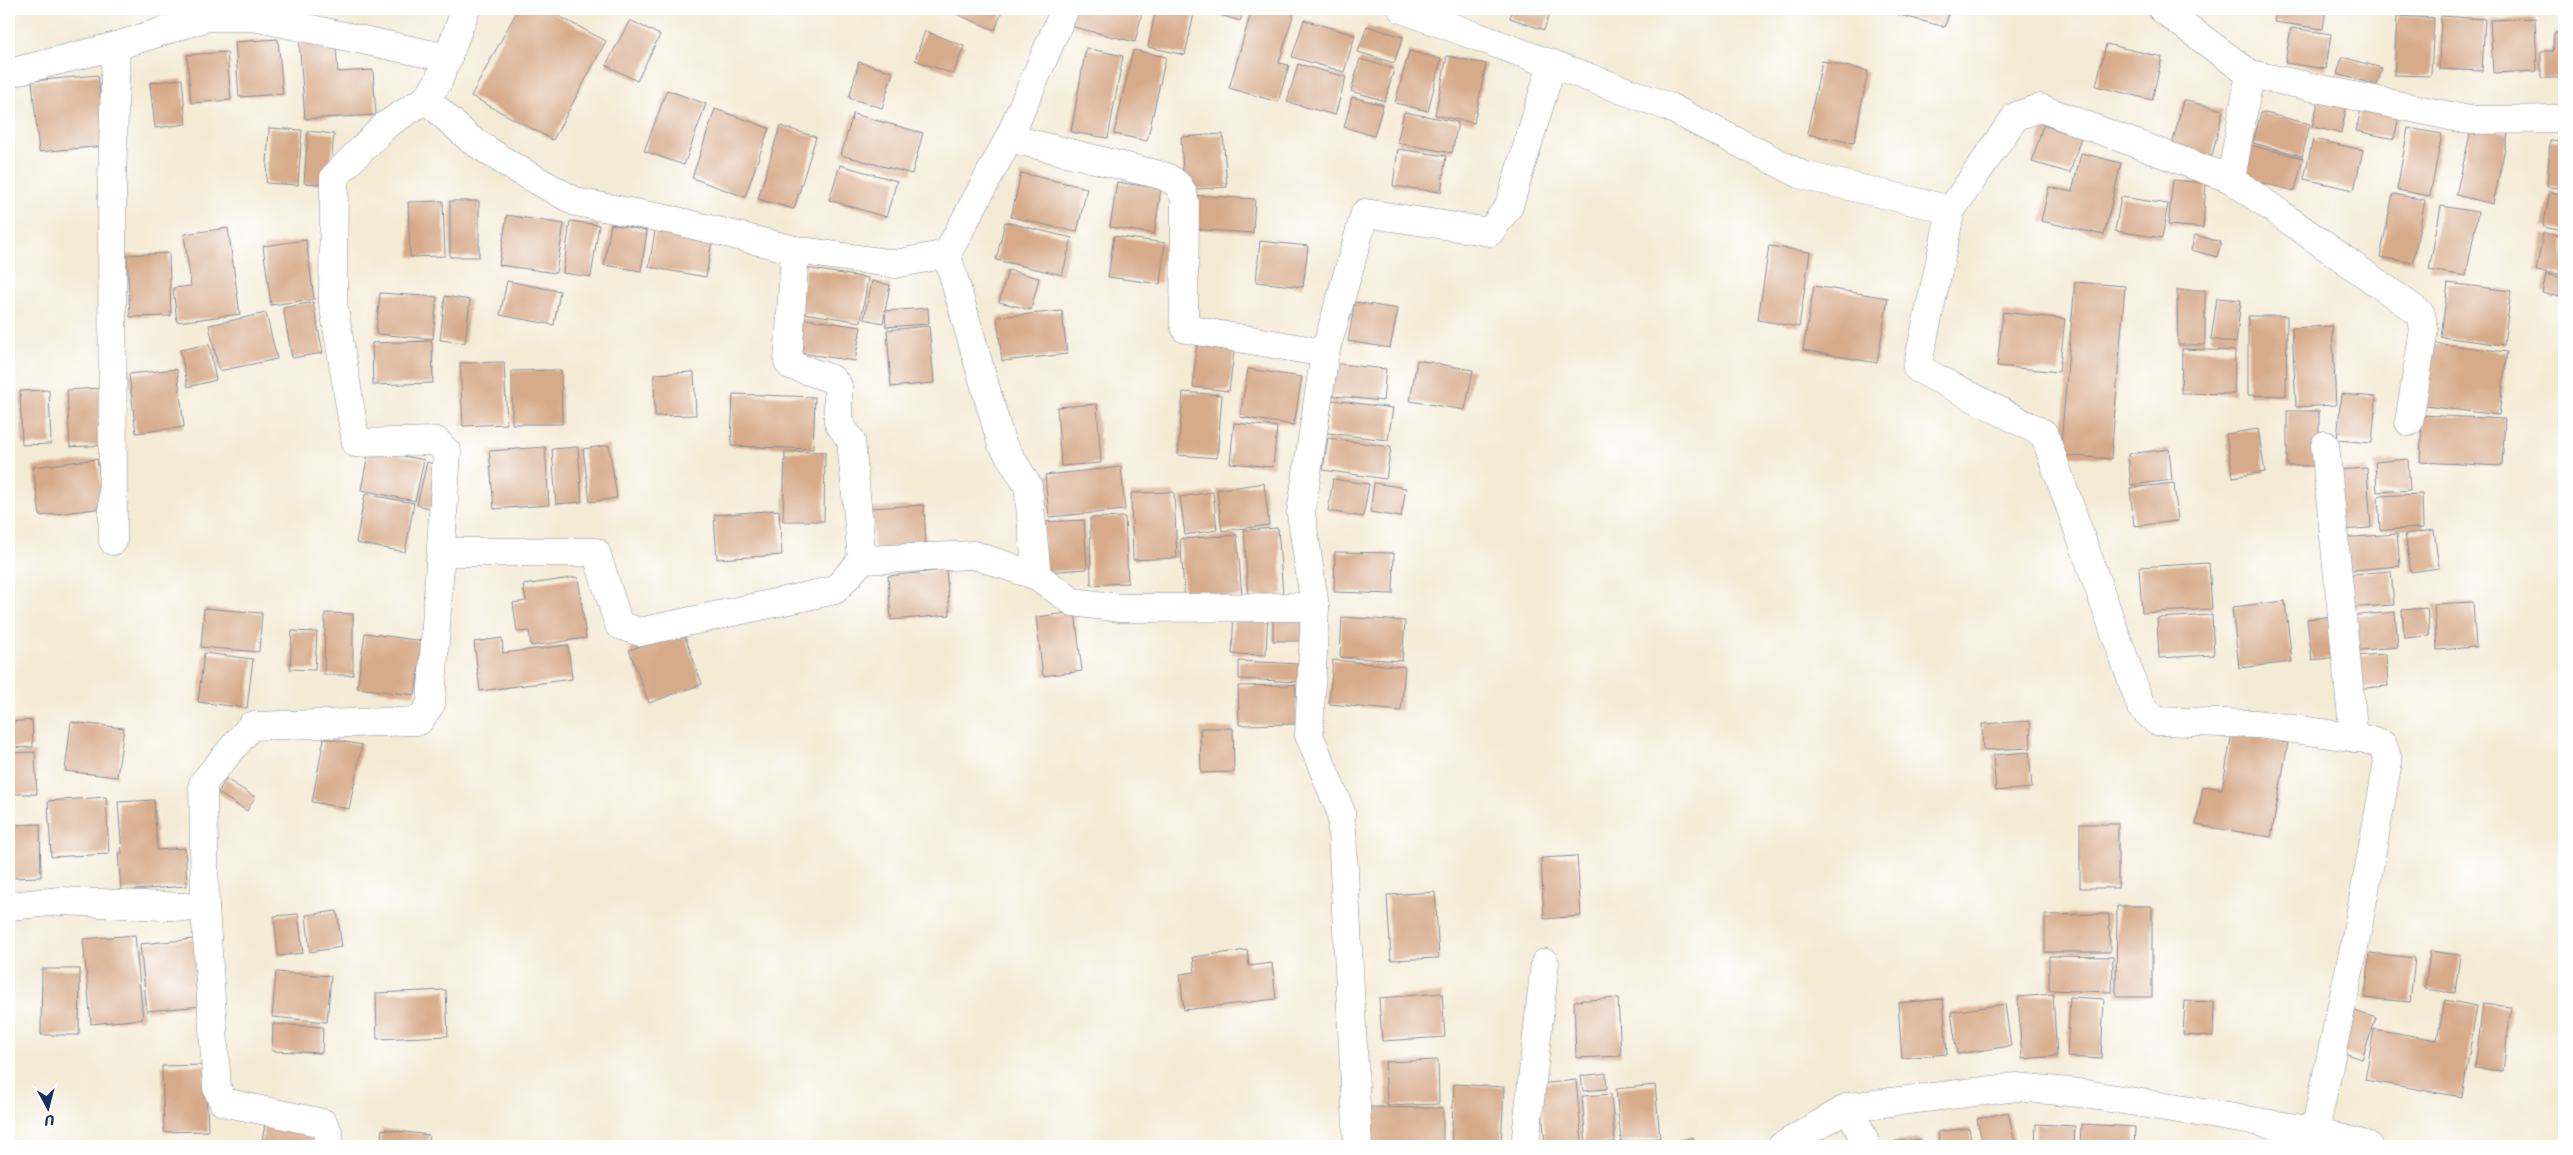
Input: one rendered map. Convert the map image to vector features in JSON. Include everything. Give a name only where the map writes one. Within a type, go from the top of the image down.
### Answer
[{"type":"street","points":[[329,1146],[329,1134],[323,1123],[223,1102],[217,1088],[205,908],[203,783],[251,726],[419,721],[431,704],[447,452],[436,441],[356,443],[332,302],[334,177],[386,125],[426,99],[438,82],[466,9]]},
{"type":"street","points":[[1037,576],[1028,486],[1001,442],[947,254],[1010,138],[1065,9]]},
{"type":"street","points":[[1402,9],[1669,107],[1802,175],[1951,210]]},
{"type":"street","points":[[2162,9],[2250,74],[2469,120],[2564,119]]},
{"type":"street","points":[[9,73],[116,46],[208,17],[254,17],[448,58]]},
{"type":"street","points":[[113,541],[112,180],[116,46]]},
{"type":"street","points":[[1358,1146],[1341,812],[1309,735],[1316,607],[1301,513],[1325,353],[1365,213],[1490,232],[1509,206],[1552,64]]},
{"type":"street","points":[[2231,179],[2250,74]]},
{"type":"street","points":[[426,99],[470,139],[510,165],[576,202],[678,220],[795,250],[895,264],[947,254]]},
{"type":"street","points":[[2315,1131],[2354,948],[2388,762],[2382,745],[2354,738],[2257,724],[2156,721],[2141,706],[2044,434],[1917,368],[1951,210],[2016,116],[2040,108],[2231,179],[2421,314],[2424,329],[2409,422]]},
{"type":"street","points":[[1010,138],[1164,176],[1176,182],[1184,194],[1185,203],[1184,324],[1186,329],[1325,353]]},
{"type":"street","points":[[795,250],[788,362],[790,365],[836,381],[838,422],[851,440],[862,560]]},
{"type":"street","points":[[2324,445],[2354,738]]},
{"type":"street","points":[[441,552],[596,552],[619,625],[640,632],[834,590],[862,560],[974,555],[1037,576],[1073,602],[1120,608],[1316,607]]},
{"type":"street","points":[[9,906],[60,901],[205,908]]},
{"type":"street","points":[[1525,1146],[1545,963]]},
{"type":"street","points":[[1782,1146],[1849,1107],[2017,1087],[2079,1092],[2315,1131],[2369,1146]]},
{"type":"street","points":[[1849,1107],[1867,1146]]},
{"type":"building","points":[[518,9],[545,9],[606,41],[553,140],[471,96]]},
{"type":"building","points":[[958,9],[1003,9],[995,30],[956,14]]},
{"type":"building","points":[[1069,9],[1143,9],[1135,42],[1065,25]]},
{"type":"building","points":[[1156,9],[1195,9],[1185,55],[1148,47]]},
{"type":"building","points":[[1208,9],[1244,9],[1240,21],[1207,11]]},
{"type":"building","points":[[1252,9],[1282,9],[1294,12],[1279,63],[1289,65],[1278,102],[1229,88]]},
{"type":"building","points":[[1513,9],[1551,9],[1544,30],[1510,18]]},
{"type":"building","points":[[1897,9],[1950,9],[1945,27],[1896,14]]},
{"type":"building","points":[[2276,9],[2326,9],[2323,29],[2274,22]]},
{"type":"building","points":[[2397,16],[2434,18],[2431,76],[2394,75]]},
{"type":"building","points":[[2441,16],[2485,19],[2482,71],[2439,69]]},
{"type":"building","points":[[2535,18],[2537,71],[2493,73],[2490,20]]},
{"type":"building","points":[[630,20],[660,35],[637,81],[606,65]]},
{"type":"building","points":[[1304,20],[1355,35],[1344,72],[1292,57]]},
{"type":"building","points":[[1367,26],[1403,37],[1394,63],[1358,52]]},
{"type":"building","points":[[2291,28],[2331,34],[2326,69],[2285,63]]},
{"type":"building","points":[[925,31],[964,46],[953,74],[915,60]]},
{"type":"building","points":[[2554,33],[2564,33],[2564,78],[2541,78],[2541,51],[2553,51]]},
{"type":"building","points":[[335,36],[338,72],[373,70],[376,115],[305,119],[299,38]]},
{"type":"building","points":[[278,39],[283,94],[239,97],[235,42]]},
{"type":"building","points":[[2106,44],[2162,57],[2152,100],[2096,86]]},
{"type":"building","points":[[1086,48],[1123,56],[1108,138],[1071,132]]},
{"type":"building","points":[[1133,50],[1166,57],[1147,141],[1114,134]]},
{"type":"building","points":[[1409,51],[1441,59],[1428,111],[1395,103]]},
{"type":"building","points":[[227,52],[231,100],[191,103],[187,55]]},
{"type":"building","points":[[1447,56],[1486,64],[1474,123],[1435,115]]},
{"type":"building","points":[[2342,57],[2382,68],[2377,85],[2337,74]]},
{"type":"building","points":[[1360,59],[1394,69],[1385,101],[1351,91]]},
{"type":"building","points":[[1822,61],[1868,71],[1854,143],[1807,134]]},
{"type":"building","points":[[859,62],[893,72],[882,108],[849,98]]},
{"type":"building","points":[[1298,64],[1346,77],[1335,115],[1287,102]]},
{"type":"building","points":[[98,75],[105,146],[39,152],[32,81]]},
{"type":"building","points":[[182,79],[186,124],[155,128],[150,83]]},
{"type":"building","points":[[667,90],[706,104],[684,165],[644,151]]},
{"type":"building","points":[[2320,95],[2348,100],[2341,133],[2312,127]]},
{"type":"building","points":[[1352,97],[1383,105],[1374,136],[1344,127]]},
{"type":"building","points":[[2183,100],[2223,110],[2212,156],[2172,146]]},
{"type":"building","points":[[2363,100],[2401,108],[2394,139],[2356,131]]},
{"type":"building","points":[[715,109],[769,128],[745,197],[692,178]]},
{"type":"building","points":[[1404,112],[1458,122],[1452,153],[1397,143]]},
{"type":"building","points":[[2261,112],[2310,124],[2302,156],[2253,143]]},
{"type":"building","points":[[853,114],[923,133],[912,174],[841,155]]},
{"type":"building","points":[[2043,125],[2081,137],[2070,173],[2032,162]]},
{"type":"building","points":[[780,126],[816,137],[794,209],[758,199]]},
{"type":"building","points":[[2472,126],[2508,134],[2493,204],[2456,195]]},
{"type":"building","points":[[269,128],[302,130],[298,185],[266,183]]},
{"type":"building","points":[[2408,128],[2442,134],[2430,196],[2397,190]]},
{"type":"building","points":[[308,131],[334,134],[329,185],[304,183]]},
{"type":"building","points":[[1223,134],[1227,187],[1184,190],[1181,137]]},
{"type":"building","points":[[2313,139],[2363,150],[2354,190],[2304,179]]},
{"type":"building","points":[[2550,140],[2564,141],[2564,188],[2547,187]]},
{"type":"building","points":[[2250,145],[2303,158],[2295,191],[2241,178]]},
{"type":"building","points":[[1398,149],[1446,156],[1441,192],[1393,186]]},
{"type":"building","points":[[2081,153],[2121,163],[2104,235],[2041,221],[2049,187],[2072,192]]},
{"type":"building","points":[[840,165],[897,181],[886,217],[829,200]]},
{"type":"building","points":[[1021,173],[1087,188],[1077,232],[1011,217]]},
{"type":"building","points":[[2173,180],[2206,183],[2203,228],[2168,225]]},
{"type":"building","points":[[1117,182],[1161,189],[1154,234],[1110,227]]},
{"type":"building","points":[[2550,192],[2564,195],[2564,231],[2543,227]]},
{"type":"building","points":[[2393,194],[2425,200],[2413,263],[2380,257]]},
{"type":"building","points":[[1192,195],[1255,199],[1253,233],[1190,229]]},
{"type":"building","points":[[2121,197],[2168,204],[2162,238],[2115,231]]},
{"type":"building","points":[[443,201],[445,256],[410,257],[408,202]]},
{"type":"building","points":[[450,201],[479,201],[479,257],[450,257]]},
{"type":"building","points":[[2441,206],[2478,212],[2466,276],[2429,270]]},
{"type":"building","points":[[507,215],[564,224],[556,273],[499,265]]},
{"type":"building","points":[[570,221],[599,225],[591,277],[563,273]]},
{"type":"building","points":[[1005,222],[1072,238],[1062,275],[996,260]]},
{"type":"building","points":[[611,224],[647,231],[641,271],[604,265]]},
{"type":"building","points":[[656,225],[713,235],[706,277],[649,267]]},
{"type":"building","points":[[228,228],[240,314],[177,322],[173,288],[191,286],[184,234]]},
{"type":"building","points":[[2543,233],[2564,237],[2564,275],[2536,271]]},
{"type":"building","points":[[2195,235],[2221,242],[2217,257],[2191,250]]},
{"type":"building","points":[[1114,236],[1165,243],[1160,284],[1108,277]]},
{"type":"building","points":[[306,240],[314,299],[271,305],[263,246]]},
{"type":"building","points":[[1260,241],[1308,246],[1303,287],[1256,282]]},
{"type":"building","points":[[1769,246],[1810,252],[1799,327],[1758,320]]},
{"type":"building","points":[[169,253],[171,316],[130,317],[127,255]]},
{"type":"building","points":[[806,268],[868,278],[861,322],[798,312]]},
{"type":"building","points":[[1008,270],[1039,278],[1031,310],[999,302]]},
{"type":"building","points":[[2546,274],[2564,278],[2564,298],[2542,293]]},
{"type":"building","points":[[507,281],[560,291],[554,325],[500,315]]},
{"type":"building","points":[[872,281],[890,285],[885,311],[928,308],[929,324],[886,327],[885,313],[883,323],[864,319]]},
{"type":"building","points":[[2075,282],[2125,286],[2111,459],[2060,455]]},
{"type":"building","points":[[2448,283],[2511,291],[2504,345],[2441,337]]},
{"type":"building","points":[[1814,286],[1888,298],[1877,363],[1803,350]]},
{"type":"building","points":[[2177,290],[2205,290],[2205,345],[2178,345]]},
{"type":"building","points":[[380,293],[437,297],[433,339],[376,334]]},
{"type":"building","points":[[445,296],[470,300],[465,343],[440,340]]},
{"type":"building","points":[[2217,298],[2241,300],[2236,343],[2211,339]]},
{"type":"building","points":[[313,302],[323,353],[292,358],[283,308]]},
{"type":"building","points":[[1355,302],[1398,309],[1390,348],[1348,341]]},
{"type":"building","points":[[1062,311],[1067,354],[1002,361],[997,317]]},
{"type":"building","points":[[2003,312],[2065,319],[2059,372],[1997,366]]},
{"type":"building","points":[[266,313],[277,359],[219,371],[209,325]]},
{"type":"building","points":[[2248,316],[2287,316],[2286,396],[2248,395]]},
{"type":"building","points":[[799,318],[861,327],[855,361],[793,352]]},
{"type":"building","points":[[929,326],[934,383],[891,387],[887,330]]},
{"type":"building","points":[[2332,326],[2336,405],[2296,407],[2292,328]]},
{"type":"building","points":[[432,341],[433,383],[373,385],[372,343]]},
{"type":"building","points":[[1197,341],[1235,345],[1229,391],[1193,387]]},
{"type":"building","points":[[2433,343],[2507,352],[2499,415],[2425,406]]},
{"type":"building","points":[[209,344],[216,380],[188,387],[180,350]]},
{"type":"building","points":[[2182,349],[2235,351],[2234,394],[2181,393]]},
{"type":"building","points":[[1417,360],[1473,370],[1465,410],[1410,401]]},
{"type":"building","points":[[504,362],[507,424],[463,426],[460,363]]},
{"type":"building","points":[[1330,363],[1386,369],[1383,401],[1326,395]]},
{"type":"building","points":[[177,369],[184,427],[136,433],[129,374]]},
{"type":"building","points":[[1248,369],[1302,377],[1294,425],[1240,417]]},
{"type":"building","points":[[561,370],[562,424],[512,424],[512,371]]},
{"type":"building","points":[[694,372],[696,415],[655,416],[654,374]]},
{"type":"building","points":[[101,388],[104,445],[70,447],[67,390]]},
{"type":"building","points":[[49,390],[51,444],[22,445],[20,391]]},
{"type":"building","points":[[1183,392],[1222,395],[1217,458],[1178,455]]},
{"type":"building","points":[[733,394],[815,397],[813,449],[731,446]]},
{"type":"building","points":[[2341,394],[2376,397],[2372,443],[2337,440]]},
{"type":"building","points":[[1332,400],[1393,408],[1388,440],[1327,433]]},
{"type":"building","points":[[1097,404],[1101,463],[1061,466],[1057,407]]},
{"type":"building","points":[[2287,411],[2319,411],[2319,466],[2287,466]]},
{"type":"building","points":[[2422,415],[2505,419],[2502,466],[2420,462]]},
{"type":"building","points":[[1234,423],[1277,427],[1273,467],[1230,463]]},
{"type":"building","points":[[2258,429],[2265,472],[2233,477],[2226,434]]},
{"type":"building","points":[[1328,438],[1391,447],[1386,479],[1323,470]]},
{"type":"building","points":[[609,445],[617,498],[590,502],[583,449]]},
{"type":"building","points":[[545,447],[549,505],[494,509],[489,451]]},
{"type":"building","points":[[578,447],[582,502],[556,504],[552,449]]},
{"type":"building","points":[[369,449],[424,460],[415,501],[361,490]]},
{"type":"building","points":[[2169,449],[2172,480],[2131,485],[2128,454]]},
{"type":"building","points":[[785,451],[825,452],[824,521],[783,521]]},
{"type":"building","points":[[97,459],[104,508],[40,516],[33,467]]},
{"type":"building","points":[[2408,459],[2410,490],[2377,492],[2375,462]]},
{"type":"building","points":[[427,462],[442,466],[432,509],[417,505]]},
{"type":"building","points":[[1121,467],[1125,510],[1049,517],[1045,475]]},
{"type":"building","points":[[2367,468],[2371,528],[2339,530],[2336,470]]},
{"type":"building","points":[[1333,479],[1369,484],[1363,517],[1328,511]]},
{"type":"building","points":[[1264,483],[1269,525],[1222,531],[1217,490]]},
{"type":"building","points":[[1374,483],[1406,488],[1401,517],[1370,512]]},
{"type":"building","points":[[2174,483],[2178,521],[2134,526],[2130,488]]},
{"type":"building","points":[[1174,492],[1177,558],[1133,560],[1131,493]]},
{"type":"building","points":[[1213,492],[1217,530],[1185,535],[1180,497]]},
{"type":"building","points":[[365,494],[414,503],[405,552],[356,543]]},
{"type":"building","points":[[2422,494],[2423,528],[2380,530],[2378,496]]},
{"type":"building","points":[[924,505],[926,547],[874,549],[871,508]]},
{"type":"building","points":[[779,510],[782,555],[717,559],[714,515]]},
{"type":"building","points":[[1125,517],[1128,583],[1091,585],[1090,518]]},
{"type":"building","points":[[1084,520],[1087,569],[1045,572],[1043,522]]},
{"type":"building","points":[[1278,528],[1283,595],[1248,597],[1244,530]]},
{"type":"building","points":[[2434,530],[2439,568],[2411,572],[2405,534]]},
{"type":"building","points":[[2397,534],[2400,566],[2342,571],[2340,538]]},
{"type":"building","points":[[1237,535],[1242,596],[1185,600],[1180,539]]},
{"type":"building","points":[[1335,552],[1394,553],[1393,594],[1334,592]]},
{"type":"building","points":[[2209,563],[2212,609],[2142,613],[2139,567]]},
{"type":"building","points":[[946,570],[950,615],[891,620],[888,576]]},
{"type":"building","points":[[2391,571],[2394,605],[2344,608],[2342,575]]},
{"type":"building","points":[[578,577],[586,638],[531,646],[529,631],[517,632],[513,603],[526,601],[523,585]]},
{"type":"building","points":[[2285,601],[2292,662],[2239,668],[2232,607]]},
{"type":"building","points":[[2473,602],[2476,647],[2437,650],[2434,604]]},
{"type":"building","points":[[204,608],[262,613],[259,652],[201,647]]},
{"type":"building","points":[[1273,608],[1304,609],[1304,641],[1273,641]]},
{"type":"building","points":[[2427,608],[2430,636],[2404,638],[2402,610]]},
{"type":"building","points":[[1234,609],[1268,610],[1266,655],[1232,654]]},
{"type":"building","points":[[1075,612],[1082,671],[1043,676],[1036,617]]},
{"type":"building","points":[[2395,612],[2398,647],[2350,651],[2347,616]]},
{"type":"building","points":[[325,613],[353,614],[353,675],[324,675]]},
{"type":"building","points":[[2212,615],[2214,655],[2159,658],[2157,618]]},
{"type":"building","points":[[2333,616],[2337,657],[2312,660],[2307,619]]},
{"type":"building","points":[[1342,617],[1405,621],[1402,661],[1340,657]]},
{"type":"building","points":[[292,631],[317,632],[315,670],[290,669]]},
{"type":"building","points":[[683,631],[702,684],[649,703],[629,650]]},
{"type":"building","points":[[365,633],[423,641],[415,695],[357,688]]},
{"type":"building","points":[[502,638],[503,653],[568,645],[572,679],[480,691],[474,642]]},
{"type":"building","points":[[204,653],[253,659],[247,708],[198,702]]},
{"type":"building","points":[[2386,654],[2388,686],[2353,689],[2351,656]]},
{"type":"building","points":[[1333,660],[1405,667],[1401,711],[1329,704]]},
{"type":"building","points":[[1239,661],[1300,664],[1299,682],[1239,679]]},
{"type":"building","points":[[1296,685],[1297,724],[1239,725],[1238,686]]},
{"type":"building","points":[[32,720],[33,747],[9,748],[9,722]]},
{"type":"building","points":[[2030,721],[2031,748],[1983,750],[1982,724]]},
{"type":"building","points":[[71,722],[124,728],[117,777],[65,771]]},
{"type":"building","points":[[1200,728],[1233,728],[1234,772],[1201,773]]},
{"type":"building","points":[[2232,733],[2288,743],[2271,837],[2196,825],[2203,786],[2222,789]]},
{"type":"building","points":[[324,738],[362,745],[349,809],[312,802]]},
{"type":"building","points":[[35,752],[37,794],[9,794],[9,753]]},
{"type":"building","points":[[2029,752],[2032,788],[1996,791],[1993,755]]},
{"type":"building","points":[[226,779],[255,797],[247,811],[218,793]]},
{"type":"building","points":[[106,797],[109,854],[51,857],[48,801]]},
{"type":"building","points":[[154,800],[157,850],[185,848],[187,886],[121,891],[118,853],[122,853],[118,802]]},
{"type":"building","points":[[40,824],[41,877],[9,878],[9,825]]},
{"type":"building","points":[[2080,824],[2118,824],[2118,888],[2080,888]]},
{"type":"building","points":[[1577,856],[1581,916],[1544,919],[1541,858]]},
{"type":"building","points":[[1435,892],[1439,958],[1391,960],[1387,895]]},
{"type":"building","points":[[2117,906],[2152,906],[2152,997],[2116,997]]},
{"type":"building","points":[[337,911],[342,947],[310,952],[306,915]]},
{"type":"building","points":[[298,914],[303,953],[278,956],[274,916]]},
{"type":"building","points":[[2109,914],[2110,952],[2045,952],[2045,915]]},
{"type":"building","points":[[135,935],[143,1019],[91,1024],[83,939]]},
{"type":"building","points":[[194,939],[201,1006],[147,1011],[140,944]]},
{"type":"building","points":[[1247,950],[1249,966],[1272,963],[1276,999],[1184,1010],[1180,974],[1195,972],[1193,957]]},
{"type":"building","points":[[2430,951],[2460,955],[2455,993],[2425,989]]},
{"type":"building","points":[[2370,953],[2415,958],[2410,1002],[2365,998]]},
{"type":"building","points":[[2049,956],[2113,957],[2112,992],[2049,990]]},
{"type":"building","points":[[42,969],[80,969],[79,1035],[41,1035]]},
{"type":"building","points":[[276,972],[331,976],[327,1022],[272,1017]]},
{"type":"building","points":[[446,990],[448,1036],[377,1039],[376,993]]},
{"type":"building","points":[[1442,993],[1445,1037],[1382,1041],[1379,998]]},
{"type":"building","points":[[2053,994],[2057,1056],[2022,1059],[2018,997]]},
{"type":"building","points":[[2070,997],[2104,999],[2101,1059],[2067,1057]]},
{"type":"building","points":[[1618,998],[1621,1056],[1576,1058],[1574,1001]]},
{"type":"building","points":[[1943,999],[1947,1054],[1902,1058],[1898,1003]]},
{"type":"building","points":[[2445,1000],[2477,1006],[2462,1097],[2365,1080],[2374,1029],[2437,1040]]},
{"type":"building","points":[[2185,1001],[2214,1002],[2213,1037],[2183,1035]]},
{"type":"building","points":[[2005,1004],[2011,1046],[1957,1054],[1951,1012]]},
{"type":"building","points":[[2483,1004],[2511,1007],[2503,1071],[2475,1068]]},
{"type":"building","points":[[2349,1009],[2376,1018],[2362,1059],[2335,1050]]},
{"type":"building","points":[[273,1024],[323,1027],[322,1053],[272,1051]]},
{"type":"building","points":[[1438,1060],[1439,1104],[1387,1106],[1385,1062]]},
{"type":"building","points":[[205,1065],[208,1131],[164,1132],[162,1066]]},
{"type":"building","points":[[1606,1073],[1607,1089],[1583,1091],[1581,1076]]},
{"type":"building","points":[[1576,1080],[1582,1142],[1545,1145],[1540,1084]]},
{"type":"building","points":[[1454,1084],[1504,1087],[1501,1146],[1451,1146]]},
{"type":"building","points":[[1655,1085],[1660,1138],[1621,1142],[1616,1089]]},
{"type":"building","points":[[1611,1094],[1615,1142],[1586,1145],[1582,1096]]},
{"type":"building","points":[[1363,1107],[1443,1108],[1443,1146],[1362,1146]]},
{"type":"building","points":[[2008,1112],[2015,1143],[1983,1146],[1977,1119]]},
{"type":"building","points":[[267,1114],[323,1125],[319,1146],[261,1146]]},
{"type":"building","points":[[2036,1124],[2075,1126],[2074,1146],[2035,1146]]},
{"type":"building","points":[[2081,1124],[2135,1127],[2134,1146],[2080,1146]]},
{"type":"building","points":[[1969,1128],[1972,1146],[1939,1146],[1938,1132]]},
{"type":"building","points":[[382,1129],[429,1135],[427,1146],[380,1146]]},
{"type":"building","points":[[1693,1137],[1695,1146],[1658,1146]]},
{"type":"building","points":[[1921,1139],[1921,1146],[1893,1146],[1893,1142]]}]
